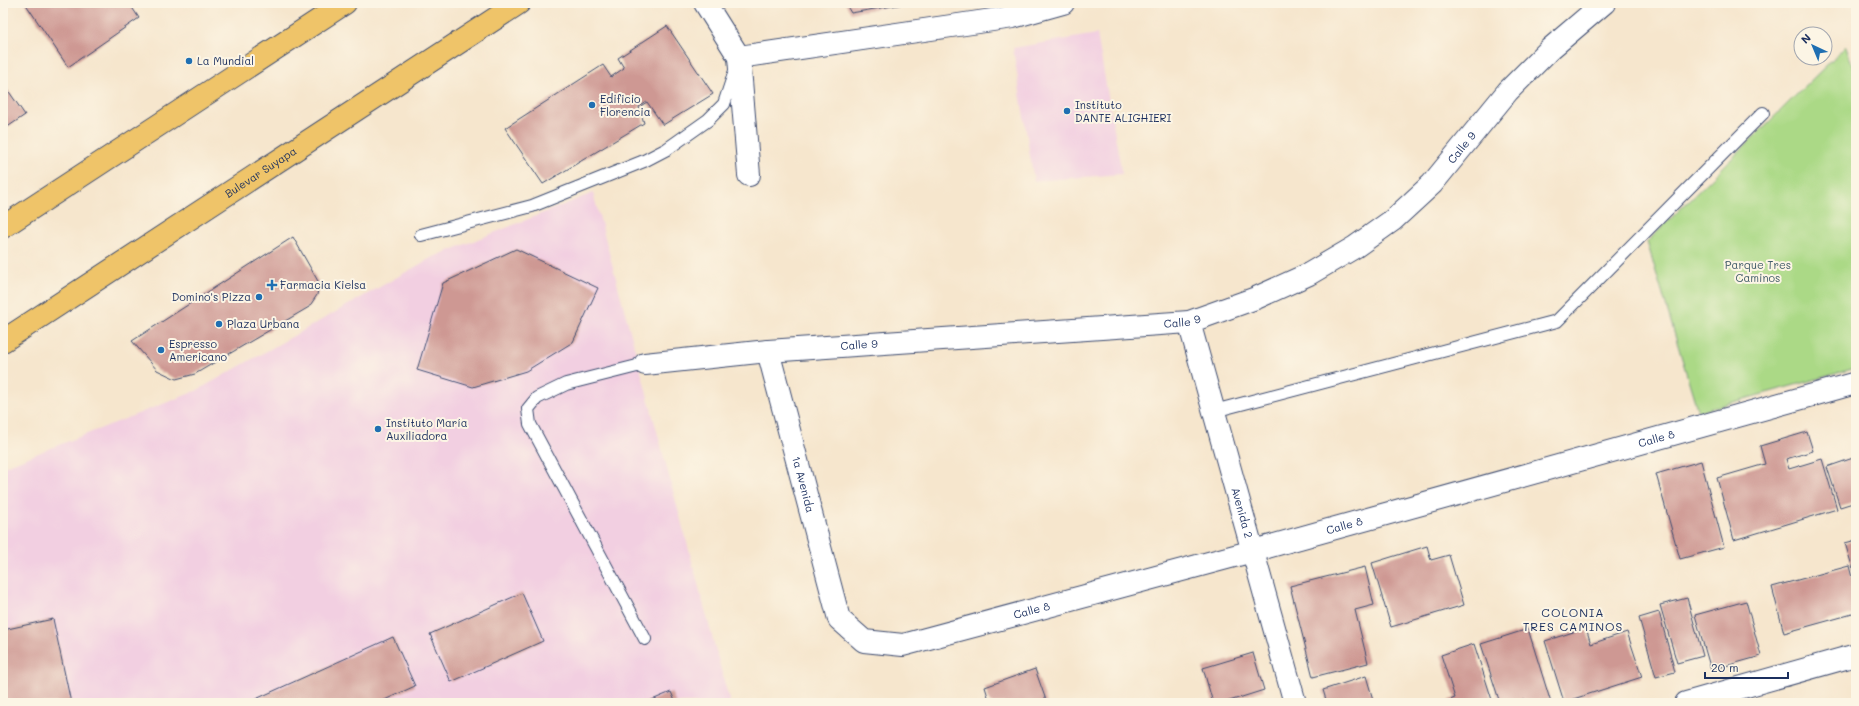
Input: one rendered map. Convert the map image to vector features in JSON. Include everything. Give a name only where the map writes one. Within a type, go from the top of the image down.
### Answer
[{"type":"main road","points":[[3,227],[345,3]]},
{"type":"main road","name":"Bulevar Suyapa","points":[[3,341],[519,3]]},
{"type":"street","points":[[705,3],[739,57],[749,175]]},
{"type":"street","points":[[739,57],[1013,17],[1063,3]]},
{"type":"street","name":"Calle 9","points":[[645,364],[768,351],[1189,322],[1256,298],[1309,274],[1355,248],[1393,220],[1432,184],[1508,91],[1550,49],[1604,3]]},
{"type":"street","name":"Avenida 2","points":[[1189,322],[1295,703]]},
{"type":"street","name":"1a Avenida","points":[[768,351],[839,619]]},
{"type":"street","name":"Calle 8","points":[[839,619],[864,641],[902,646],[1253,551],[1856,382]]},
{"type":"street","points":[[1686,703],[1856,655]]},
{"type":"lane","points":[[421,235],[532,206],[644,162],[667,149],[708,120],[724,104],[739,57]]},
{"type":"lane","points":[[1214,411],[1557,321],[1763,113]]},
{"type":"lane","points":[[645,364],[566,384],[537,398],[528,409],[530,424],[645,639]]},
{"type":"shaded area","name":"Instituto DANTE ALIGHIERI","points":[[1097,34],[1122,174],[1034,181],[1013,48]]},
{"type":"shaded area","name":"Instituto María Auxiliadora","points":[[593,193],[730,703],[3,703],[3,467],[196,391],[431,258]]},
{"type":"green space","name":"Parque Tres Caminos","points":[[1846,46],[1856,78],[1856,368],[1698,412],[1647,242],[1826,66],[1833,66],[1833,59]]},
{"type":"building","points":[[25,3],[129,3],[139,18],[68,67]]},
{"type":"building","points":[[845,3],[904,3],[904,4],[851,13]]},
{"type":"building","name":"Edificio Florencia","points":[[667,26],[713,94],[663,125],[647,102],[639,107],[644,123],[543,184],[505,128],[603,65],[611,77],[624,68],[618,58]]},
{"type":"building","points":[[3,83],[25,115],[3,130]]},
{"type":"building","name":"Plaza Urbana","points":[[293,237],[319,283],[317,295],[309,307],[195,374],[176,379],[157,370],[132,341]]},
{"type":"building","points":[[516,249],[598,288],[573,342],[526,371],[473,387],[417,370],[443,283]]},
{"type":"building","points":[[1807,432],[1813,451],[1786,459],[1789,469],[1822,459],[1837,509],[1734,540],[1717,478],[1765,464],[1760,446]]},
{"type":"building","points":[[1856,457],[1856,502],[1840,507],[1827,467]]},
{"type":"building","points":[[1701,461],[1724,547],[1680,559],[1656,474]]},
{"type":"building","points":[[1856,540],[1856,579],[1845,543]]},
{"type":"building","points":[[1427,546],[1431,560],[1449,555],[1464,605],[1391,627],[1372,563]]},
{"type":"building","points":[[1849,566],[1856,593],[1856,613],[1784,633],[1772,587]]},
{"type":"building","points":[[1365,567],[1374,605],[1355,610],[1368,663],[1313,677],[1290,586]]},
{"type":"building","points":[[522,593],[543,641],[451,682],[430,634]]},
{"type":"building","points":[[1687,598],[1703,656],[1677,663],[1660,605]]},
{"type":"building","points":[[1746,601],[1761,656],[1711,670],[1695,615]]},
{"type":"building","points":[[1659,612],[1675,672],[1656,677],[1639,618]]},
{"type":"building","points":[[53,619],[71,703],[3,703],[3,630]]},
{"type":"building","points":[[1586,628],[1591,644],[1627,632],[1642,677],[1564,702],[1545,641]]},
{"type":"building","points":[[1528,629],[1551,703],[1526,703],[1524,699],[1511,703],[1500,703],[1481,644]]},
{"type":"building","points":[[393,637],[415,686],[378,703],[247,703]]},
{"type":"building","points":[[1474,644],[1493,703],[1442,703],[1455,698],[1441,655]]},
{"type":"building","points":[[1253,653],[1264,690],[1223,703],[1213,703],[1203,668]]},
{"type":"building","points":[[1035,669],[1047,703],[990,703],[985,687]]},
{"type":"building","points":[[1366,676],[1374,703],[1327,703],[1323,690]]},
{"type":"building","points":[[671,692],[676,703],[645,703]]},
{"type":"place","name":"La Mundial","points":[[189,61]]},
{"type":"place","name":"Edificio Florencia","points":[[592,105]]},
{"type":"place","name":"Instituto DANTE ALIGHIERI","points":[[1067,111]]},
{"type":"place","name":"Farmacia Kielsa","points":[[272,285]]},
{"type":"place","name":"Domino's Pizza","points":[[259,297]]},
{"type":"place","name":"Plaza Urbana","points":[[219,324]]},
{"type":"place","name":"Espresso Americano","points":[[161,350]]},
{"type":"place","name":"Instituto María Auxiliadora","points":[[378,429]]},
{"type":"district","name":"COLONIA TRES CAMINOS","points":[[1573,620]]}]
